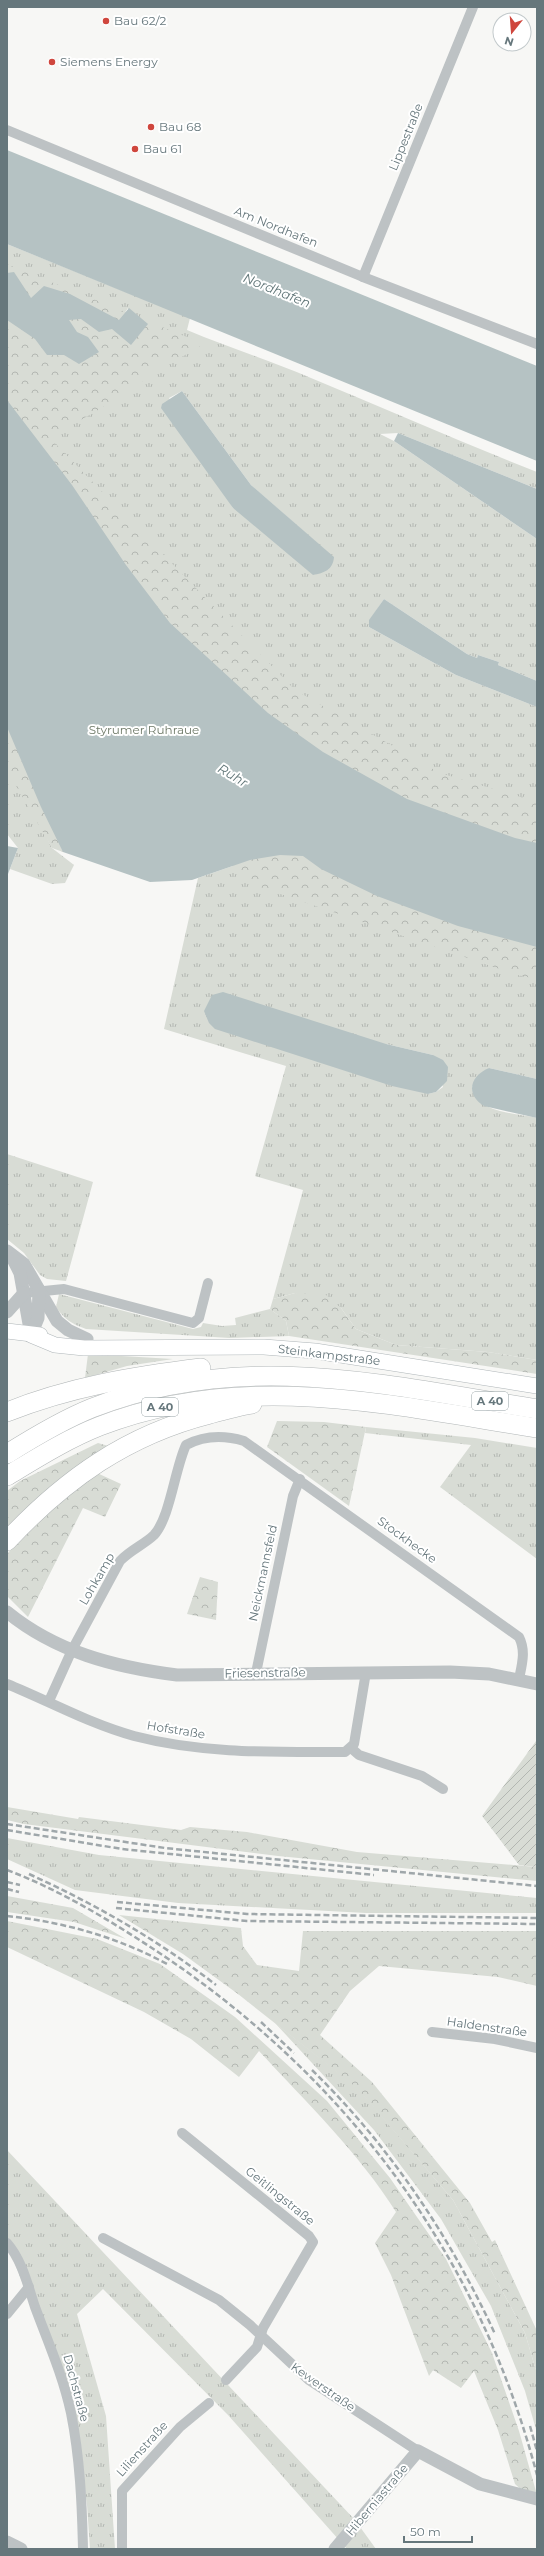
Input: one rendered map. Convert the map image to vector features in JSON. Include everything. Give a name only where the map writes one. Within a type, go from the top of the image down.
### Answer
[{"type":"highway","points":[[7,1412],[93,1385],[150,1374],[219,1366],[240,1366],[261,1367],[302,1375]]},
{"type":"highway","name":"A 40","points":[[7,1454],[40,1434],[92,1408],[157,1388],[212,1378],[302,1375],[369,1382],[537,1409]]},
{"type":"highway","name":"A 40","points":[[7,1476],[49,1450],[100,1426],[160,1407],[213,1397],[266,1394],[328,1397],[537,1428]]},
{"type":"highway","points":[[7,1541],[34,1512],[78,1476],[131,1442],[177,1422],[244,1405],[328,1397]]},
{"type":"main road","name":"Steinkampstraße","points":[[7,1331],[31,1335],[53,1334],[119,1346]]},
{"type":"main road","name":"Steinkampstraße","points":[[31,1335],[55,1345],[84,1348],[119,1346],[264,1347],[315,1351],[537,1386]]},
{"type":"street","name":"Lippestraße","points":[[364,276],[473,7]]},
{"type":"street","name":"Am Nordhafen","points":[[7,130],[364,276],[537,344]]},
{"type":"street","points":[[9,1252],[24,1264],[57,1321],[87,1339]]},
{"type":"street","points":[[9,1252],[20,1273],[31,1335]]},
{"type":"street","points":[[7,1312],[24,1293],[39,1290],[64,1289],[193,1323],[199,1318],[208,1282]]},
{"type":"street","points":[[31,1335],[38,1318],[39,1290]]},
{"type":"street","name":"Lohkamp","points":[[49,1701],[72,1650],[120,1561],[132,1549],[154,1534],[162,1518],[186,1445],[198,1438],[218,1436],[244,1440]]},
{"type":"street","name":"Stockhecke","points":[[244,1440],[519,1637],[523,1645],[524,1654],[519,1679]]},
{"type":"street","name":"Neickmannsfeld","points":[[256,1673],[293,1496],[300,1479]]},
{"type":"street","name":"Friesenstraße","points":[[7,1612],[41,1636],[104,1662],[142,1670],[177,1675],[450,1672],[489,1674],[519,1679],[537,1684]]},
{"type":"street","points":[[366,1672],[354,1744],[351,1748],[359,1755],[422,1776],[443,1789]]},
{"type":"street","name":"Hofstraße","points":[[7,1684],[132,1736],[183,1746],[249,1752],[345,1752],[351,1748]]},
{"type":"street","name":"Haldenstraße","points":[[432,2032],[495,2039],[537,2048]]},
{"type":"street","name":"Geitlingstraße","points":[[182,2133],[312,2239],[311,2249],[263,2328],[262,2336]]},
{"type":"street","name":"Kewerstraße","points":[[102,2238],[207,2293],[229,2308],[262,2336],[309,2380],[418,2451],[480,2484],[537,2499]]},
{"type":"street","name":"Dachstraße","points":[[7,2243],[13,2250],[29,2287],[56,2359],[71,2413],[79,2471],[84,2549]]},
{"type":"street","points":[[7,2314],[29,2287]]},
{"type":"street","points":[[226,2380],[257,2347],[262,2336]]},
{"type":"street","name":"Lilienstraße","points":[[122,2549],[122,2491],[180,2427],[209,2403]]},
{"type":"street","name":"Hiberniastraße","points":[[335,2549],[418,2451]]},
{"type":"street","points":[[7,2542],[21,2549]]},
{"type":"green space","points":[[7,244],[190,318],[187,330],[295,371],[537,472],[537,489],[398,433],[380,434],[394,441],[537,539],[537,681],[498,665],[499,662],[478,655],[477,658],[467,654],[384,599],[369,621],[369,627],[456,675],[537,707],[537,843],[335,757],[7,400],[131,344],[128,308],[120,320],[7,273]],"holes":[[[182,391],[251,485],[333,557],[233,508],[169,398]]]},
{"type":"green space","name":"Styrumer Ruhraue","points":[[7,264],[204,344],[173,362],[159,359],[139,386],[50,438],[295,690],[440,773],[537,802],[537,979],[517,975],[242,881],[228,860],[61,846],[63,852],[52,848],[7,770]]},
{"type":"green space","points":[[7,760],[52,848],[74,865],[65,883],[52,884],[10,869],[18,848],[7,834]]},
{"type":"green space","points":[[250,860],[537,947],[537,1079],[489,1068],[472,1087],[475,1096],[480,1102],[488,1107],[508,1113],[537,1118],[537,1360],[488,1352],[396,1345],[356,1329],[341,1308],[295,1293],[273,1299],[303,1190],[255,1176],[286,1066],[164,1029],[198,878]],"holes":[[[386,1044],[433,1055],[443,1087],[436,1092],[428,1094]]]},
{"type":"green space","points":[[7,1154],[93,1182],[66,1281],[47,1279],[40,1275],[24,1253],[7,1239]]},
{"type":"green space","points":[[295,1293],[325,1294],[341,1308],[356,1329],[396,1345],[488,1352],[537,1360],[537,1374],[289,1336],[286,1321],[270,1309],[273,1299]]},
{"type":"green space","points":[[59,1294],[193,1329],[201,1327],[203,1323],[222,1326],[236,1325],[235,1318],[270,1309],[286,1321],[289,1336],[230,1338],[86,1329],[69,1321],[62,1315],[56,1307]]},
{"type":"green space","points":[[88,1354],[173,1359],[127,1366],[85,1378]]},
{"type":"green space","points":[[277,1421],[324,1422],[366,1427],[349,1506],[267,1447]]},
{"type":"green space","points":[[366,1427],[475,1438],[537,1448],[537,1559],[440,1487],[471,1445],[365,1433]]},
{"type":"green space","points":[[98,1443],[112,1447],[7,1532],[7,1491],[20,1481]]},
{"type":"green space","points":[[97,1473],[121,1484],[105,1517],[83,1508],[28,1617],[7,1596],[7,1554],[42,1514]]},
{"type":"green space","points":[[200,1577],[218,1582],[216,1620],[187,1614]]},
{"type":"green space","points":[[536,1741],[537,1867],[519,1865],[482,1816]]},
{"type":"green space","points":[[7,1807],[78,1819],[79,1817],[181,1830],[190,1827],[247,1832],[357,1852],[537,1867],[537,1881],[278,1856],[24,1824],[7,1820]]},
{"type":"green space","points":[[7,1838],[99,1855],[537,1898],[537,1913],[366,1913],[178,1903],[75,1890],[7,1859]]},
{"type":"green space","points":[[7,1896],[73,1908],[126,1939],[74,1922],[7,1912]]},
{"type":"green space","points":[[119,1915],[241,1928],[243,1946],[257,1965],[299,1971],[303,1931],[537,1931],[537,1986],[498,1977],[379,1966],[350,1991],[320,2035],[372,2082],[470,2203],[492,2242],[495,2240],[537,2331],[537,2374],[525,2333],[453,2200],[357,2088],[238,1994],[183,1954]]},
{"type":"green space","points":[[7,1921],[97,1939],[160,1964],[235,2017],[327,2101],[390,2178],[446,2259],[492,2353],[519,2431],[537,2495],[528,2496],[515,2484],[498,2430],[474,2371],[461,2388],[433,2370],[429,2376],[391,2275],[375,2243],[396,2212],[366,2169],[313,2109],[259,2051],[239,2077],[191,2039],[144,2012],[7,1947]]},
{"type":"green space","points":[[275,2023],[357,2087],[453,2200],[525,2333],[537,2374],[537,2433],[525,2391],[491,2306],[441,2219],[374,2130]]},
{"type":"green space","points":[[7,2150],[355,2520],[376,2549],[347,2549],[228,2415],[103,2289],[77,2314],[106,2416],[115,2549],[90,2549],[87,2505],[74,2412],[7,2244]]},
{"type":"water","name":"Nordhafen","points":[[7,150],[537,366],[537,461],[7,244]]},
{"type":"water","points":[[14,272],[31,298],[44,286],[70,294],[119,320],[129,308],[148,324],[131,345],[112,329],[99,332],[81,319],[69,320],[77,332],[88,337],[99,352],[79,364],[64,355],[47,355],[35,339],[7,320],[7,273]]},
{"type":"water","points":[[182,391],[251,485],[334,557],[330,568],[313,575],[233,508],[161,408],[162,404]]},
{"type":"water","name":"Styrumer Ruhraue","points":[[7,400],[72,485],[126,565],[170,623],[268,713],[323,752],[407,799],[515,838],[537,843],[537,947],[458,926],[377,896],[321,869],[303,856],[280,855],[250,860],[192,880],[150,882],[63,852],[41,807],[7,727]]},
{"type":"water","points":[[398,433],[537,489],[537,539],[394,441]]},
{"type":"water","points":[[384,599],[467,654],[477,658],[478,655],[499,662],[498,665],[537,681],[537,707],[456,675],[369,627],[369,620]]},
{"type":"water","points":[[7,846],[18,848],[8,874],[7,874]]},
{"type":"water","points":[[223,992],[386,1044],[433,1055],[443,1060],[448,1067],[447,1081],[436,1092],[428,1094],[392,1086],[215,1029],[209,1023],[204,1011],[212,995]]},
{"type":"water","points":[[489,1068],[537,1079],[537,1118],[484,1106],[478,1101],[472,1091],[474,1080],[483,1071]]},
{"type":"railway","points":[[7,1824],[165,1848],[537,1886]]},
{"type":"railway","points":[[7,1830],[122,1849],[374,1875]]},
{"type":"railway","points":[[7,1870],[46,1887],[85,1907],[158,1952],[226,2002],[289,2056],[346,2115],[397,2178],[441,2246],[480,2318],[512,2394],[537,2475]]},
{"type":"railway","points":[[29,1874],[102,1910],[126,1924],[172,1953],[216,1985]]},
{"type":"railway","points":[[7,1882],[20,1885]]},
{"type":"railway","points":[[7,1889],[19,1892]]},
{"type":"railway","points":[[117,1902],[247,1914],[537,1918]]},
{"type":"railway","points":[[116,1908],[247,1921],[537,1924]]},
{"type":"railway","points":[[7,1916],[49,1922],[90,1932],[129,1946],[167,1964]]},
{"type":"railway","points":[[261,2022],[294,2053]]},
{"type":"railway","points":[[312,2070],[367,2129],[416,2193],[458,2262],[495,2334]]},
{"type":"railway","points":[[530,2426],[537,2451]]},
{"type":"place","name":"Bau 62/2","points":[[106,21]]},
{"type":"place","name":"Siemens Energy","points":[[52,62]]},
{"type":"place","name":"Bau 68","points":[[151,127]]},
{"type":"place","name":"Bau 61","points":[[135,149]]},
{"type":"water label","name":"Ruhr","points":[[233,775]]}]
